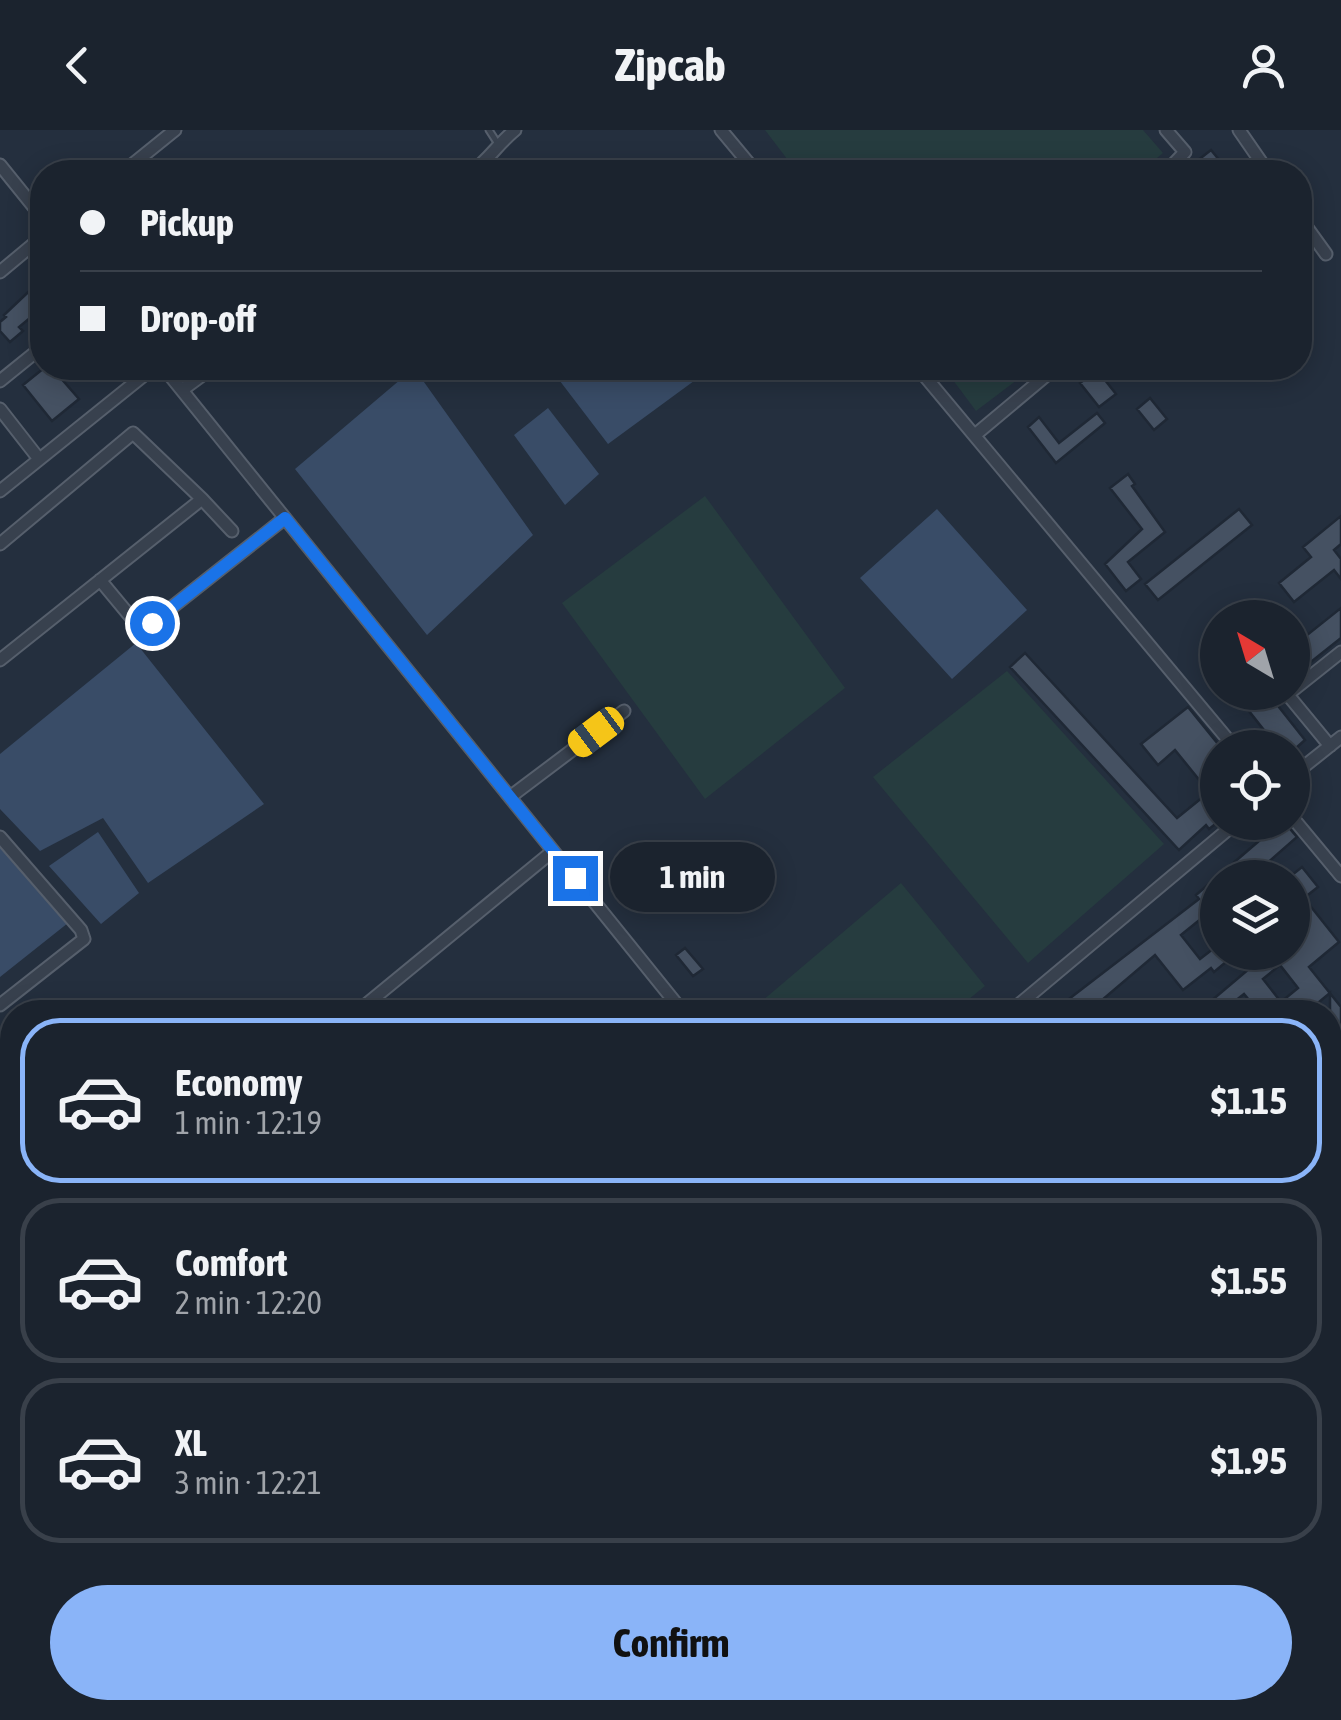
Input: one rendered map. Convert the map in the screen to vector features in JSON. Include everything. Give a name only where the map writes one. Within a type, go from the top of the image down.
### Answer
[{"type":"street","points":[[138,160],[176,130]]},
{"type":"street","points":[[489,160],[498,144],[515,130]]},
{"type":"street","points":[[721,130],[746,160]]},
{"type":"street","points":[[1166,130],[1185,152],[1177,160]]},
{"type":"street","points":[[1239,130],[1260,160]]},
{"type":"street","points":[[0,165],[30,202]]},
{"type":"street","points":[[1312,235],[1326,254]]},
{"type":"street","points":[[0,272],[30,247]]},
{"type":"street","points":[[0,381],[30,357]]},
{"type":"street","points":[[0,490],[138,380]]},
{"type":"street","points":[[174,380],[673,1000]]},
{"type":"street","points":[[182,390],[196,380]]},
{"type":"street","points":[[928,380],[1220,730]]},
{"type":"street","points":[[974,435],[1040,380]]},
{"type":"street","points":[[0,409],[39,459]]},
{"type":"street","points":[[0,544],[133,433],[232,531]]},
{"type":"street","points":[[0,660],[202,499]]},
{"type":"street","points":[[100,580],[134,621],[152,623],[285,518]]},
{"type":"street","points":[[1310,677],[1341,652]]},
{"type":"street","points":[[510,798],[624,710]]},
{"type":"street","points":[[1300,710],[1330,746]]},
{"type":"street","points":[[1310,762],[1341,737]]},
{"type":"street","points":[[0,837],[81,930],[84,940],[6,1000]]},
{"type":"street","points":[[1310,839],[1341,876]]},
{"type":"street","points":[[1024,1000],[1215,840]]},
{"type":"street","points":[[372,1000],[553,851]]},
{"type":"lane","points":[[489,130],[498,144]]},
{"type":"green space","points":[[765,130],[1143,130],[1163,153],[1155,160],[788,160]]},
{"type":"green space","points":[[953,380],[1017,380],[976,411]]},
{"type":"green space","points":[[705,496],[845,688],[705,799],[562,603]]},
{"type":"green space","points":[[1007,671],[1164,844],[1028,963],[873,777]]},
{"type":"green space","points":[[901,883],[985,986],[968,1000],[763,1000]]},
{"type":"water","points":[[400,380],[423,380],[533,535],[427,635],[295,469]]},
{"type":"water","points":[[559,380],[695,380],[608,444]]},
{"type":"water","points":[[548,408],[599,474],[565,505],[514,435]]},
{"type":"water","points":[[937,509],[1027,610],[952,679],[860,578]]},
{"type":"water","points":[[136,643],[264,804],[148,883],[103,818],[40,851],[0,809],[0,754]]},
{"type":"water","points":[[98,832],[139,893],[101,924],[49,866]]},
{"type":"water","points":[[0,844],[68,923],[0,977]]},
{"type":"building","points":[[1211,150],[1219,160],[1198,160]]},
{"type":"building","points":[[30,290],[30,318],[10,342],[0,331],[4,315]]},
{"type":"building","points":[[30,379],[62,380],[79,399],[52,421],[23,385]]},
{"type":"building","points":[[1105,380],[1116,394],[1099,407],[1080,383]]},
{"type":"building","points":[[1150,398],[1167,419],[1154,430],[1137,409]]},
{"type":"building","points":[[1097,413],[1105,423],[1056,463],[1028,427],[1039,417],[1059,443]]},
{"type":"building","points":[[1128,474],[1135,484],[1132,486],[1165,532],[1128,562],[1141,579],[1126,591],[1105,564],[1142,529],[1110,488]]},
{"type":"building","points":[[1239,509],[1252,525],[1158,600],[1145,584]]},
{"type":"building","points":[[1341,516],[1341,544],[1334,550],[1341,559],[1341,579],[1334,570],[1292,600],[1279,583],[1311,557],[1303,547]]},
{"type":"building","points":[[1341,608],[1341,638],[1310,663],[1310,633]]},
{"type":"building","points":[[1025,653],[1177,818],[1200,799],[1200,831],[1179,850],[1010,667]]},
{"type":"building","points":[[1188,707],[1207,730],[1200,730],[1200,781],[1175,750],[1158,765],[1141,744]]},
{"type":"building","points":[[1248,710],[1281,710],[1297,730],[1264,730]]},
{"type":"building","points":[[1260,840],[1294,840],[1271,860],[1237,860]]},
{"type":"building","points":[[1310,877],[1318,887],[1310,893]]},
{"type":"building","points":[[1200,892],[1200,920],[1181,935],[1200,959],[1200,970],[1208,970],[1183,990],[1155,955],[1102,1000],[1068,1000],[1199,899],[1196,895]]},
{"type":"building","points":[[1310,906],[1339,942],[1310,966]]},
{"type":"building","points":[[685,948],[703,969],[693,976],[676,955]]},
{"type":"building","points":[[1310,968],[1330,993],[1322,1000],[1283,1000],[1298,988],[1284,970]]},
{"type":"building","points":[[1248,970],[1274,970],[1263,979],[1279,1000],[1249,1000],[1244,994],[1236,1000],[1212,1000]]},
{"type":"route","points":[[152,623],[285,518],[575,878]]}]
